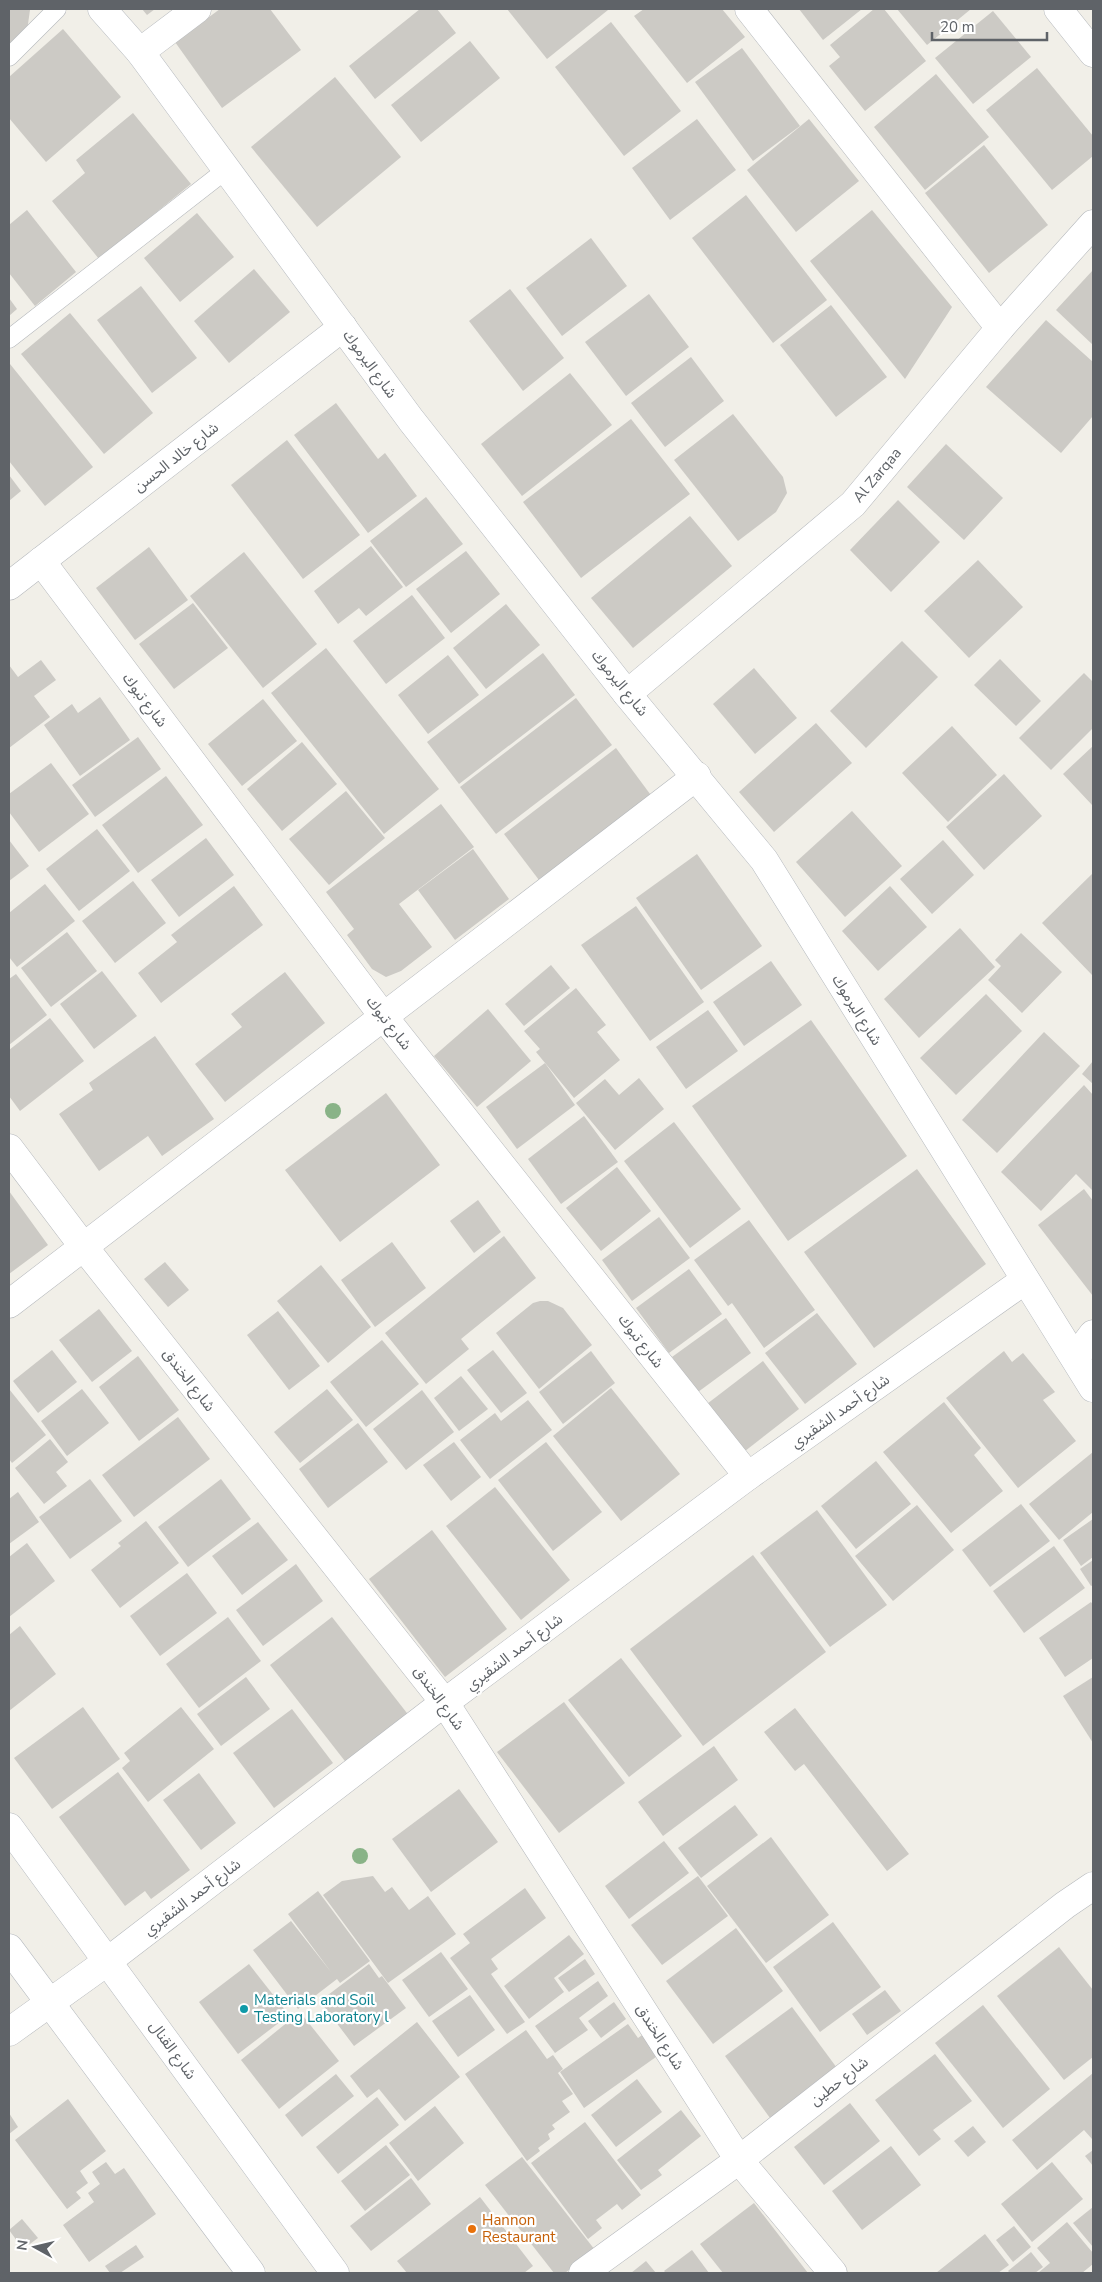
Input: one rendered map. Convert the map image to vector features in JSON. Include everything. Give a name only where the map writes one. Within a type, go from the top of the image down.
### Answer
[{"type":"street","name":"شارع اليرموك","points":[[102,9],[140,52],[411,420],[627,694],[697,776],[764,860],[1093,1388]]},
{"type":"street","points":[[140,52],[197,9]]},
{"type":"street","points":[[749,9],[1000,328]]},
{"type":"street","points":[[1058,9],[1093,53]]},
{"type":"street","name":"Al Zarqaa","points":[[627,694],[853,504],[1000,328],[1093,224]]},
{"type":"street","name":"شارع خالد الحسن","points":[[9,586],[343,327]]},
{"type":"street","name":"شارع تبوك","points":[[41,561],[384,1016],[748,1476]]},
{"type":"street","points":[[9,1304],[697,776]]},
{"type":"street","name":"شارع الخندق","points":[[9,1148],[83,1246],[445,1703],[739,2160],[834,2273]]},
{"type":"street","name":"شارع أحمد الشقيري","points":[[9,2032],[48,2002],[108,1961],[445,1703],[748,1476],[1025,1280]]},
{"type":"street","points":[[1075,1358],[1093,1334]]},
{"type":"street","name":"شارع القنال","points":[[9,1827],[335,2273]]},
{"type":"street","name":"شارع حطين","points":[[583,2273],[739,2160],[1065,1905],[1093,1886]]},
{"type":"street","points":[[9,1948],[251,2273]]},
{"type":"lane","points":[[9,57],[57,9]]},
{"type":"lane","points":[[9,339],[226,170]]},
{"type":"building","points":[[9,9],[30,10],[27,31],[9,51]]},
{"type":"building","points":[[142,9],[155,9],[147,15]]},
{"type":"building","points":[[220,9],[270,9],[301,50],[222,108],[175,42]]},
{"type":"building","points":[[420,9],[437,9],[456,33],[375,99],[349,66]]},
{"type":"building","points":[[507,9],[606,9],[608,10],[547,59]]},
{"type":"building","points":[[644,9],[722,9],[745,37],[687,83],[634,16]]},
{"type":"building","points":[[799,9],[862,9],[823,40]]},
{"type":"building","points":[[874,9],[884,9],[926,61],[865,111],[829,66],[840,57],[830,45]]},
{"type":"building","points":[[897,9],[971,9],[927,45]]},
{"type":"building","points":[[993,11],[1031,57],[973,104],[935,58]]},
{"type":"building","points":[[611,22],[681,111],[624,156],[555,67]]},
{"type":"building","points":[[63,29],[121,97],[46,162],[9,118],[9,77]]},
{"type":"building","points":[[470,41],[500,78],[421,142],[391,105]]},
{"type":"building","points":[[742,48],[800,126],[753,161],[695,82]]},
{"type":"building","points":[[1037,68],[1093,136],[1093,156],[1052,190],[986,110]]},
{"type":"building","points":[[936,74],[989,137],[925,190],[874,127]]},
{"type":"building","points":[[335,77],[401,157],[317,227],[251,147]]},
{"type":"building","points":[[133,113],[191,184],[99,259],[52,201],[85,173],[76,160]]},
{"type":"building","points":[[697,119],[736,170],[670,220],[632,168]]},
{"type":"building","points":[[809,119],[859,181],[796,232],[747,170]]},
{"type":"building","points":[[984,145],[1048,225],[989,273],[925,193]]},
{"type":"building","points":[[746,195],[827,300],[773,343],[692,238]]},
{"type":"building","points":[[27,210],[76,272],[35,306],[9,273],[9,225]]},
{"type":"building","points":[[872,210],[952,307],[905,379],[810,261]]},
{"type":"building","points":[[197,213],[234,257],[180,302],[144,258]]},
{"type":"building","points":[[591,238],[627,286],[562,336],[526,288]]},
{"type":"building","points":[[254,269],[290,312],[229,363],[194,321]]},
{"type":"building","points":[[1093,270],[1093,345],[1056,310]]},
{"type":"building","points":[[141,286],[197,358],[152,393],[97,320]]},
{"type":"building","points":[[510,289],[564,358],[523,391],[469,321]]},
{"type":"building","points":[[649,294],[689,347],[626,396],[585,342]]},
{"type":"building","points":[[9,298],[17,309],[9,316]]},
{"type":"building","points":[[831,305],[887,377],[836,417],[780,345]]},
{"type":"building","points":[[70,313],[153,413],[104,454],[21,354]]},
{"type":"building","points":[[1046,320],[1093,362],[1093,416],[1061,453],[986,387]]},
{"type":"building","points":[[691,357],[724,401],[665,447],[631,403]]},
{"type":"building","points":[[10,364],[93,467],[45,506],[9,461]]},
{"type":"building","points":[[570,373],[612,425],[522,496],[481,444]]},
{"type":"building","points":[[336,403],[378,459],[385,453],[417,496],[368,533],[294,435]]},
{"type":"building","points":[[733,414],[783,477],[787,493],[776,512],[738,541],[674,460]]},
{"type":"building","points":[[631,419],[690,494],[581,578],[523,502]]},
{"type":"building","points":[[287,440],[360,535],[303,579],[231,485]]},
{"type":"building","points":[[946,444],[1003,498],[964,540],[907,487]]},
{"type":"building","points":[[9,475],[21,491],[9,501]]},
{"type":"building","points":[[426,497],[463,544],[406,587],[370,541]]},
{"type":"building","points":[[898,500],[940,542],[891,592],[850,550]]},
{"type":"building","points":[[690,516],[732,566],[633,648],[591,598]]},
{"type":"building","points":[[371,546],[403,587],[366,616],[359,608],[338,624],[314,591]]},
{"type":"building","points":[[149,547],[188,600],[135,640],[96,588]]},
{"type":"building","points":[[466,551],[500,594],[451,633],[416,589]]},
{"type":"building","points":[[244,552],[317,644],[263,688],[190,596]]},
{"type":"building","points":[[978,560],[1023,607],[969,658],[924,611]]},
{"type":"building","points":[[412,595],[445,638],[386,684],[353,641]]},
{"type":"building","points":[[193,603],[228,648],[174,689],[139,644]]},
{"type":"building","points":[[506,604],[540,645],[486,689],[453,648]]},
{"type":"building","points":[[902,641],[938,677],[866,748],[830,711]]},
{"type":"building","points":[[326,648],[439,789],[384,834],[271,693]]},
{"type":"building","points":[[543,653],[575,695],[459,784],[427,742]]},
{"type":"building","points":[[448,655],[479,695],[428,734],[398,695]]},
{"type":"building","points":[[1000,659],[1041,701],[1016,726],[974,685]]},
{"type":"building","points":[[41,660],[56,680],[34,696],[50,717],[9,748],[9,665],[18,677]]},
{"type":"building","points":[[754,668],[797,718],[755,754],[713,704]]},
{"type":"building","points":[[1084,673],[1093,682],[1093,728],[1051,770],[1019,738]]},
{"type":"building","points":[[100,697],[130,740],[80,776],[44,725],[72,704],[78,713]]},
{"type":"building","points":[[576,698],[612,745],[496,834],[460,787]]},
{"type":"building","points":[[263,699],[297,741],[242,786],[208,744]]},
{"type":"building","points":[[816,723],[852,763],[774,832],[739,792]]},
{"type":"building","points":[[952,726],[997,775],[948,822],[902,773]]},
{"type":"building","points":[[138,737],[161,769],[95,817],[72,785]]},
{"type":"building","points":[[302,742],[337,784],[282,831],[247,789]]},
{"type":"building","points":[[1093,746],[1093,806],[1063,774]]},
{"type":"building","points":[[616,748],[653,798],[542,884],[504,834]]},
{"type":"building","points":[[51,763],[89,814],[39,852],[9,812],[9,794]]},
{"type":"building","points":[[1004,774],[1042,816],[984,870],[946,827]]},
{"type":"building","points":[[166,776],[203,825],[138,873],[102,825]]},
{"type":"building","points":[[346,791],[385,838],[329,885],[289,839]]},
{"type":"building","points":[[441,804],[474,847],[399,904],[432,947],[401,971],[386,977],[372,969],[347,935],[354,929],[326,892]]},
{"type":"building","points":[[852,811],[902,866],[845,917],[796,862]]},
{"type":"building","points":[[97,829],[130,871],[79,911],[46,869]]},
{"type":"building","points":[[206,838],[234,875],[179,917],[151,880]]},
{"type":"building","points":[[9,840],[29,866],[9,881]]},
{"type":"building","points":[[943,840],[974,875],[932,914],[900,879]]},
{"type":"building","points":[[473,849],[509,899],[455,940],[418,890]]},
{"type":"building","points":[[697,854],[762,946],[701,990],[636,898]]},
{"type":"building","points":[[1093,873],[1093,976],[1042,923]]},
{"type":"building","points":[[133,881],[166,923],[115,963],[82,921]]},
{"type":"building","points":[[45,884],[75,921],[17,967],[9,957],[9,913]]},
{"type":"building","points":[[234,886],[263,925],[161,1003],[138,973],[177,942],[171,935]]},
{"type":"building","points":[[890,886],[927,927],[878,971],[842,931]]},
{"type":"building","points":[[636,906],[704,1002],[650,1041],[581,945]]},
{"type":"building","points":[[960,928],[995,967],[919,1038],[884,999]]},
{"type":"building","points":[[67,932],[97,971],[51,1007],[21,968]]},
{"type":"building","points":[[1021,933],[1062,972],[1022,1013],[988,980],[1001,966],[995,960]]},
{"type":"building","points":[[771,961],[802,1005],[744,1046],[713,1002]]},
{"type":"building","points":[[551,965],[570,988],[524,1026],[505,1004]]},
{"type":"building","points":[[102,971],[137,1016],[94,1049],[60,1004]]},
{"type":"building","points":[[285,972],[325,1023],[225,1102],[195,1064],[242,1027],[231,1014]]},
{"type":"building","points":[[16,974],[47,1015],[9,1045],[9,979]]},
{"type":"building","points":[[576,988],[606,1025],[597,1032],[620,1060],[574,1098],[536,1052],[540,1049],[524,1031]]},
{"type":"building","points":[[986,994],[1022,1031],[956,1095],[920,1058]]},
{"type":"building","points":[[488,1009],[531,1061],[477,1107],[434,1056]]},
{"type":"building","points":[[708,1010],[738,1051],[686,1089],[656,1047]]},
{"type":"building","points":[[50,1018],[84,1061],[20,1111],[9,1096],[9,1050]]},
{"type":"building","points":[[811,1020],[907,1156],[788,1241],[692,1106]]},
{"type":"building","points":[[1044,1032],[1080,1066],[997,1153],[962,1120]]},
{"type":"building","points":[[155,1036],[214,1119],[162,1156],[148,1136],[99,1171],[59,1114],[93,1090],[89,1083]]},
{"type":"building","points":[[1093,1061],[1093,1084],[1082,1074]]},
{"type":"building","points":[[545,1063],[575,1105],[517,1149],[486,1107]]},
{"type":"building","points":[[639,1078],[664,1109],[615,1150],[576,1103],[605,1079],[619,1095]]},
{"type":"building","points":[[1084,1085],[1093,1095],[1093,1191],[1076,1174],[1041,1211],[1001,1172]]},
{"type":"building","points":[[386,1093],[440,1165],[340,1242],[285,1170]]},
{"type":"building","points":[[584,1116],[618,1162],[561,1204],[528,1159]]},
{"type":"building","points":[[674,1122],[741,1209],[690,1248],[624,1161]]},
{"type":"building","points":[[617,1167],[651,1211],[601,1251],[566,1208]]},
{"type":"building","points":[[917,1169],[986,1264],[874,1348],[804,1252]]},
{"type":"building","points":[[1084,1189],[1093,1201],[1093,1296],[1038,1225]]},
{"type":"building","points":[[9,1191],[48,1245],[9,1274]]},
{"type":"building","points":[[478,1200],[501,1232],[474,1253],[450,1221]]},
{"type":"building","points":[[659,1217],[690,1258],[632,1301],[602,1260]]},
{"type":"building","points":[[749,1220],[815,1310],[764,1348],[732,1303],[728,1306],[694,1260]]},
{"type":"building","points":[[504,1236],[536,1278],[461,1339],[469,1349],[426,1384],[385,1333]]},
{"type":"building","points":[[392,1242],[426,1288],[375,1327],[341,1280]]},
{"type":"building","points":[[165,1262],[189,1290],[168,1307],[144,1279]]},
{"type":"building","points":[[321,1265],[371,1327],[328,1363],[277,1301]]},
{"type":"building","points":[[689,1269],[722,1314],[669,1353],[636,1308]]},
{"type":"building","points":[[548,1301],[563,1308],[592,1345],[539,1389],[496,1333],[533,1303]]},
{"type":"building","points":[[99,1309],[132,1351],[92,1382],[59,1340]]},
{"type":"building","points":[[278,1311],[320,1366],[289,1390],[247,1335]]},
{"type":"building","points":[[817,1313],[857,1364],[805,1404],[765,1353]]},
{"type":"building","points":[[726,1318],[751,1353],[698,1392],[672,1357]]},
{"type":"building","points":[[382,1340],[419,1384],[366,1427],[330,1382]]},
{"type":"building","points":[[52,1350],[77,1382],[38,1413],[13,1381]]},
{"type":"building","points":[[493,1350],[527,1393],[501,1413],[467,1370]]},
{"type":"building","points":[[591,1351],[615,1383],[563,1424],[539,1392]]},
{"type":"building","points":[[1004,1351],[1012,1362],[1023,1353],[1055,1392],[1043,1400],[1076,1441],[1018,1488],[946,1398]]},
{"type":"building","points":[[138,1356],[179,1410],[139,1441],[99,1387]]},
{"type":"building","points":[[763,1361],[799,1409],[740,1455],[703,1407]]},
{"type":"building","points":[[461,1376],[488,1409],[459,1431],[434,1398]]},
{"type":"building","points":[[611,1388],[680,1474],[621,1521],[553,1436]]},
{"type":"building","points":[[9,1389],[46,1435],[12,1463],[9,1459]]},
{"type":"building","points":[[82,1389],[109,1423],[67,1456],[41,1421]]},
{"type":"building","points":[[327,1389],[353,1420],[300,1463],[274,1432]]},
{"type":"building","points":[[422,1390],[454,1432],[406,1470],[373,1429]]},
{"type":"building","points":[[528,1400],[552,1430],[490,1479],[460,1440],[495,1413],[501,1421]]},
{"type":"building","points":[[944,1402],[981,1448],[974,1455],[1003,1491],[951,1533],[883,1452]]},
{"type":"building","points":[[178,1417],[210,1459],[134,1517],[102,1475]]},
{"type":"building","points":[[358,1423],[388,1462],[328,1508],[299,1469]]},
{"type":"building","points":[[50,1439],[68,1462],[56,1472],[67,1486],[44,1504],[15,1468]]},
{"type":"building","points":[[454,1442],[481,1477],[451,1501],[423,1465]]},
{"type":"building","points":[[546,1442],[602,1512],[553,1551],[498,1480]]},
{"type":"building","points":[[1093,1452],[1093,1512],[1059,1540],[1029,1504]]},
{"type":"building","points":[[876,1461],[911,1504],[856,1549],[821,1506]]},
{"type":"building","points":[[90,1479],[122,1521],[70,1559],[39,1517]]},
{"type":"building","points":[[221,1479],[251,1519],[188,1567],[158,1527]]},
{"type":"building","points":[[495,1487],[570,1580],[521,1620],[446,1526]]},
{"type":"building","points":[[18,1492],[39,1522],[9,1544],[9,1499]]},
{"type":"building","points":[[1021,1504],[1050,1541],[990,1587],[962,1550]]},
{"type":"building","points":[[917,1505],[954,1550],[893,1601],[855,1556]]},
{"type":"building","points":[[817,1510],[887,1605],[830,1647],[760,1553]]},
{"type":"building","points":[[1093,1519],[1093,1557],[1081,1566],[1063,1540]]},
{"type":"building","points":[[146,1521],[179,1563],[120,1608],[91,1570],[121,1546],[118,1543]]},
{"type":"building","points":[[258,1522],[288,1560],[242,1595],[212,1556]]},
{"type":"building","points":[[432,1530],[507,1629],[445,1677],[369,1579]]},
{"type":"building","points":[[27,1543],[55,1581],[9,1617],[9,1557]]},
{"type":"building","points":[[1054,1546],[1085,1588],[1024,1633],[993,1591]]},
{"type":"building","points":[[753,1555],[826,1652],[703,1746],[630,1649]]},
{"type":"building","points":[[1093,1560],[1093,1585],[1091,1586],[1080,1569]]},
{"type":"building","points":[[296,1564],[323,1601],[263,1646],[236,1610]]},
{"type":"building","points":[[187,1573],[217,1613],[160,1656],[130,1616]]},
{"type":"building","points":[[1091,1602],[1093,1605],[1093,1658],[1065,1677],[1039,1638]]},
{"type":"building","points":[[228,1617],[261,1661],[199,1708],[166,1664]]},
{"type":"building","points":[[332,1617],[410,1717],[348,1765],[270,1665]]},
{"type":"building","points":[[20,1626],[56,1674],[9,1711],[9,1635]]},
{"type":"building","points":[[621,1658],[682,1736],[629,1777],[568,1700]]},
{"type":"building","points":[[246,1677],[270,1709],[221,1746],[197,1714]]},
{"type":"building","points":[[1093,1677],[1093,1743],[1063,1696]]},
{"type":"building","points":[[564,1702],[625,1783],[559,1833],[497,1752]]},
{"type":"building","points":[[83,1707],[120,1759],[52,1809],[14,1758]]},
{"type":"building","points":[[181,1707],[214,1749],[148,1802],[122,1768],[130,1761],[124,1753]]},
{"type":"building","points":[[795,1708],[909,1854],[887,1871],[804,1764],[795,1771],[764,1732]]},
{"type":"building","points":[[292,1709],[333,1763],[274,1808],[233,1753]]},
{"type":"building","points":[[714,1746],[738,1780],[663,1836],[638,1802]]},
{"type":"building","points":[[118,1772],[190,1870],[151,1899],[145,1891],[125,1906],[59,1817]]},
{"type":"building","points":[[199,1773],[236,1823],[201,1850],[163,1800]]},
{"type":"building","points":[[459,1789],[498,1842],[431,1892],[392,1839]]},
{"type":"building","points":[[735,1805],[758,1835],[701,1878],[678,1848]]},
{"type":"building","points":[[771,1837],[829,1915],[766,1963],[707,1886]]},
{"type":"building","points":[[664,1841],[689,1873],[629,1919],[605,1886]]},
{"type":"building","points":[[373,1876],[385,1892],[392,1887],[409,1910],[428,1896],[456,1934],[388,1983],[323,1895],[342,1881]]},
{"type":"building","points":[[698,1876],[728,1916],[662,1965],[631,1925]]},
{"type":"building","points":[[525,1888],[546,1918],[491,1959],[498,1969],[491,1974],[525,2022],[507,2034],[450,1958],[470,1943],[463,1934]]},
{"type":"building","points":[[318,1891],[370,1961],[340,1983],[337,1979],[298,2009],[253,1950],[291,1921],[331,1972],[288,1914]]},
{"type":"building","points":[[833,1922],[881,1987],[820,2032],[773,1967]]},
{"type":"building","points":[[736,1928],[783,1991],[713,2044],[666,1981]]},
{"type":"building","points":[[569,1935],[584,1954],[554,1978],[564,1992],[529,2019],[504,1986]]},
{"type":"building","points":[[1059,1947],[1093,1990],[1093,2057],[1064,2080],[997,1996]]},
{"type":"building","points":[[441,1952],[468,1989],[429,2017],[402,1980]]},
{"type":"building","points":[[585,1959],[595,1974],[569,1992],[558,1978]]},
{"type":"building","name":"Materials and Soil Testing Laboratory l","points":[[249,1964],[289,2015],[238,2054],[199,2002]]},
{"type":"building","points":[[369,1964],[379,1978],[382,1976],[406,2008],[354,2046],[320,2001]]},
{"type":"building","points":[[598,1981],[608,1996],[579,2018],[588,2030],[555,2053],[535,2026]]},
{"type":"building","points":[[885,1990],[901,2011],[867,2035],[852,2014]]},
{"type":"building","points":[[470,1995],[495,2030],[458,2057],[432,2021]]},
{"type":"building","points":[[614,2002],[626,2019],[601,2038],[588,2021]]},
{"type":"building","points":[[983,2005],[1050,2089],[1003,2128],[935,2043]]},
{"type":"building","points":[[792,2007],[837,2068],[770,2118],[725,2056]]},
{"type":"building","points":[[300,2012],[339,2061],[279,2109],[241,2060]]},
{"type":"building","points":[[417,2022],[460,2077],[405,2121],[379,2089],[367,2098],[350,2076]]},
{"type":"building","points":[[628,2024],[638,2038],[648,2031],[663,2052],[584,2108],[560,2072]]},
{"type":"building","points":[[526,2030],[547,2059],[553,2055],[563,2069],[558,2073],[573,2094],[562,2101],[570,2112],[552,2125],[555,2129],[548,2134],[550,2139],[538,2148],[540,2151],[527,2161],[465,2074]]},
{"type":"building","points":[[935,2054],[972,2101],[933,2130],[941,2139],[919,2156],[875,2100]]},
{"type":"building","points":[[1093,2073],[1093,2138],[1084,2130],[1037,2170],[1012,2140]]},
{"type":"building","points":[[336,2074],[354,2096],[302,2137],[285,2115]]},
{"type":"building","points":[[637,2079],[662,2112],[616,2147],[591,2115]]},
{"type":"building","points":[[377,2097],[399,2125],[338,2174],[316,2147]]},
{"type":"building","points":[[68,2099],[106,2151],[80,2171],[88,2183],[76,2192],[81,2198],[67,2209],[15,2140]]},
{"type":"building","points":[[850,2103],[880,2141],[824,2185],[794,2147]]},
{"type":"building","points":[[435,2106],[464,2143],[418,2181],[389,2143]]},
{"type":"building","points":[[681,2110],[701,2136],[658,2170],[662,2175],[641,2190],[617,2160]]},
{"type":"building","points":[[9,2113],[18,2127],[9,2134]]},
{"type":"building","points":[[585,2122],[641,2195],[622,2210],[617,2204],[596,2220],[602,2228],[588,2239],[531,2163]]},
{"type":"building","points":[[973,2126],[986,2142],[968,2157],[954,2141]]},
{"type":"building","points":[[386,2145],[410,2175],[365,2211],[341,2181]]},
{"type":"building","points":[[891,2146],[921,2185],[862,2230],[832,2191]]},
{"type":"building","points":[[1093,2150],[1093,2166],[1085,2156]]},
{"type":"building","points":[[522,2157],[595,2250],[565,2273],[554,2273],[485,2185]]},
{"type":"building","points":[[106,2162],[115,2174],[124,2168],[156,2214],[89,2262],[63,2225],[94,2202],[88,2193],[100,2184],[92,2172]]},
{"type":"building","points":[[1052,2162],[1083,2199],[1032,2242],[1001,2204]]},
{"type":"building","points":[[411,2178],[431,2204],[371,2251],[350,2226]]},
{"type":"building","name":"Hannon Restaurant","points":[[480,2197],[533,2266],[524,2273],[407,2273],[397,2261]]},
{"type":"building","points":[[754,2203],[808,2273],[723,2273],[700,2244]]},
{"type":"building","points":[[1093,2207],[1093,2247],[1073,2223]]},
{"type":"building","points":[[22,2219],[38,2238],[23,2249],[9,2230]]},
{"type":"building","points":[[1067,2222],[1093,2253],[1093,2264],[1082,2273],[1038,2273],[1050,2263],[1037,2248]]},
{"type":"building","points":[[1014,2226],[1031,2247],[1013,2262],[996,2240]]},
{"type":"building","points":[[985,2234],[1009,2265],[998,2273],[936,2273]]},
{"type":"building","points":[[136,2245],[144,2257],[120,2273],[110,2273],[105,2266]]},
{"type":"building","points":[[692,2250],[709,2273],[666,2273],[664,2271]]},
{"type":"building","points":[[1031,2252],[1043,2267],[1035,2273],[1010,2273],[1008,2271]]},
{"type":"building","points":[[646,2261],[656,2273],[631,2273]]},
{"type":"place","name":"Materials and Soil Testing Laboratory l","points":[[244,2009]]},
{"type":"place","name":"Hannon Restaurant","points":[[472,2229]]}]
